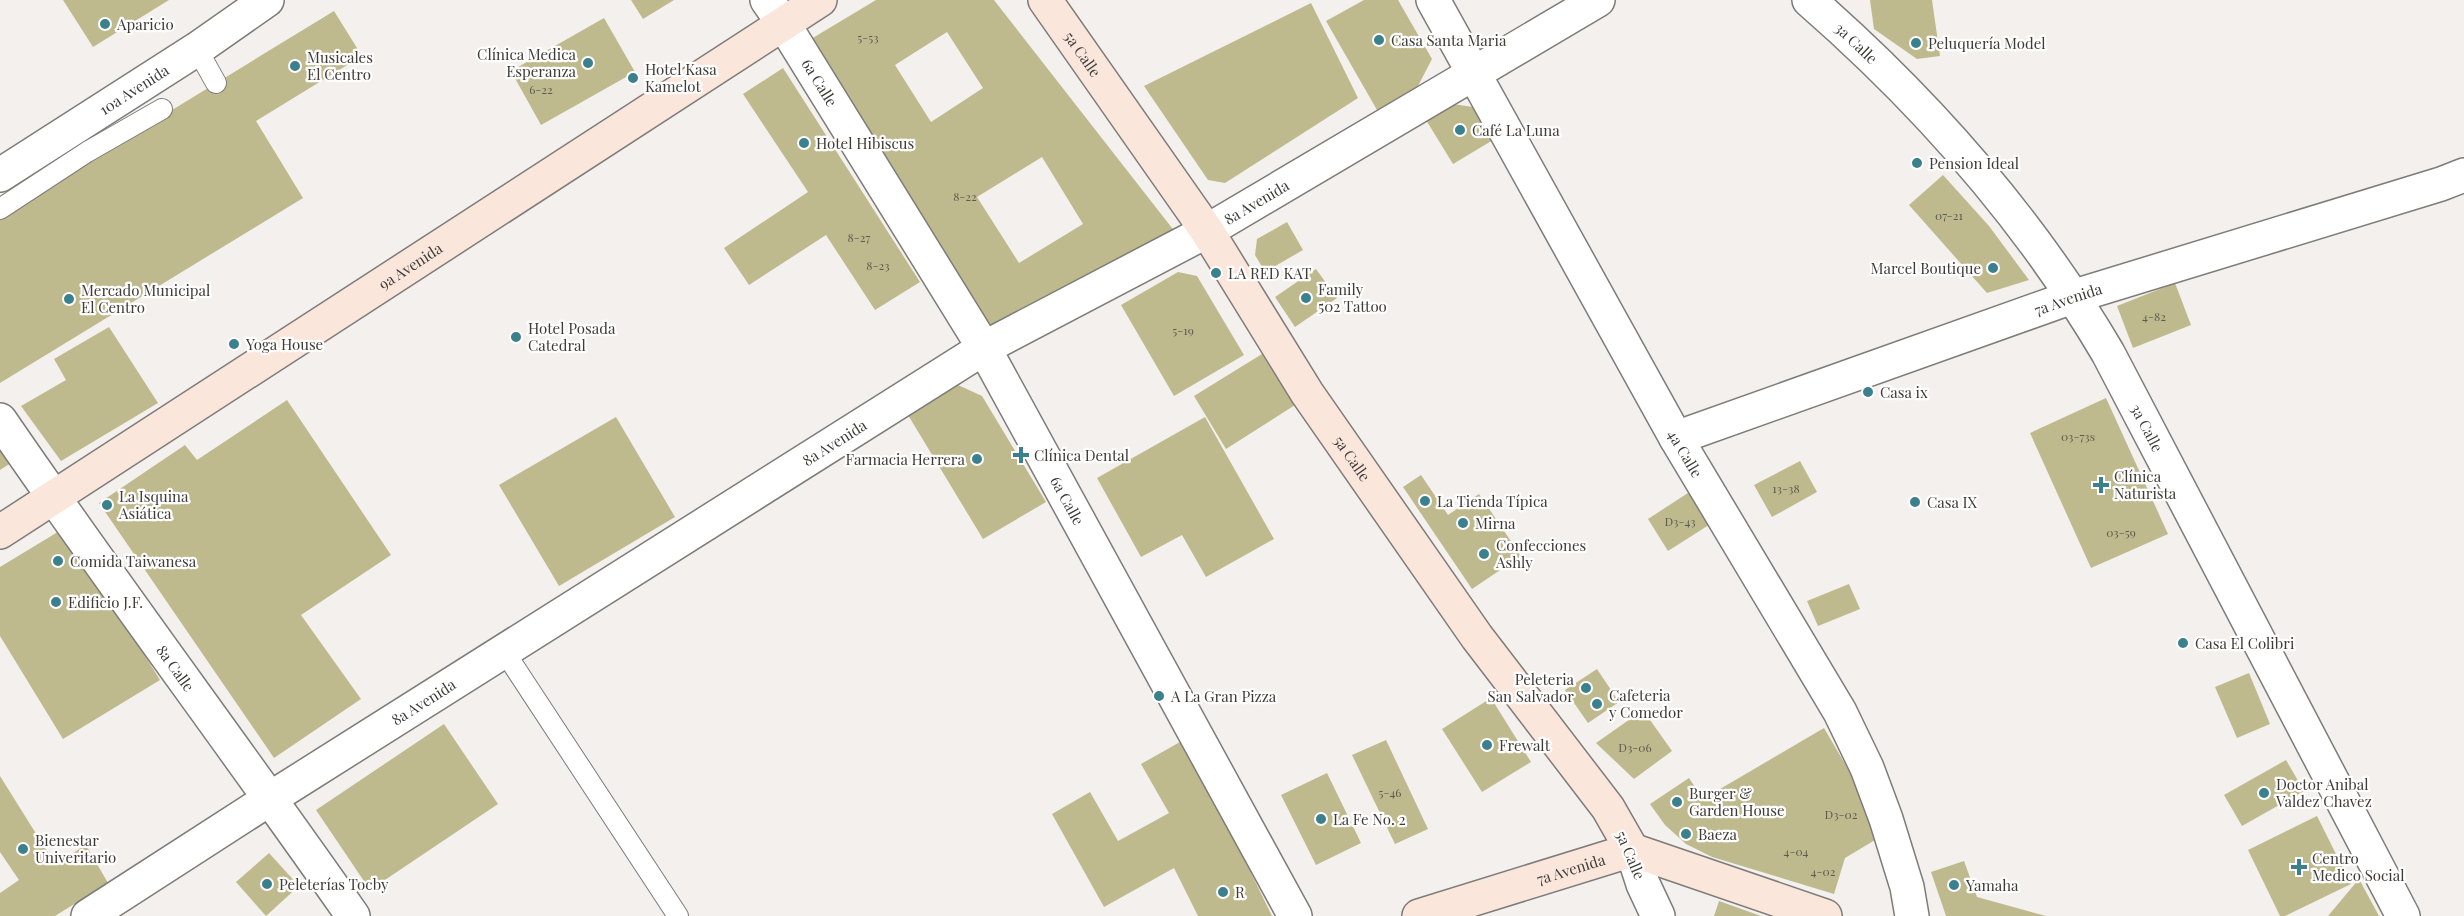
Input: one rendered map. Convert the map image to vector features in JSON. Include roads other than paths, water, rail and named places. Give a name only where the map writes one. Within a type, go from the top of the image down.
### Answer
[{"type":"main road","name":"9a Avenida","points":[[0,532],[775,12],[820,0]]},
{"type":"main road","name":"5a Calle","points":[[1044,0],[1207,231],[1307,393],[1477,637],[1608,808],[1632,850]]},
{"type":"main road","points":[[1632,850],[1814,914]]},
{"type":"main road","name":"7a Avenida","points":[[1419,916],[1632,850]]},
{"type":"street","name":"4a Calle","points":[[1433,0],[1676,438],[1840,712],[1867,768],[1886,819],[1907,888],[1912,916]]},
{"type":"street","name":"8a Avenida","points":[[88,916],[984,348],[1207,231],[1598,0]]},
{"type":"street","name":"3a Calle","points":[[1809,0],[1887,70],[1929,113],[2023,224],[2075,296],[2108,353],[2403,916]]},
{"type":"street","name":"10a Avenida","points":[[0,176],[196,49],[254,3]]},
{"type":"street","name":"6a Calle","points":[[775,12],[984,348],[1295,916]]},
{"type":"street","name":"7a Avenida","points":[[1676,438],[2075,296],[2464,175]]},
{"type":"street","name":"8a Calle","points":[[0,420],[53,498],[271,798],[353,916]]},
{"type":"street","name":"5a Calle","points":[[1632,850],[1643,884],[1658,916]]},
{"type":"lane","points":[[196,49],[216,83]]},
{"type":"lane","points":[[0,209],[87,152],[162,109]]},
{"type":"lane","points":[[504,651],[678,916]]},
{"type":"place","name":"Aparicio","points":[[105,24]]},
{"type":"place","name":"Casa Santa Maria","points":[[1379,40]]},
{"type":"place","name":"Peluquería Model","points":[[1916,43]]},
{"type":"place","name":"Clínica Medica Esperanza","points":[[588,63]]},
{"type":"place","name":"Musicales El Centro","points":[[295,66]]},
{"type":"place","name":"Hotel Kasa Kamelot","points":[[633,78]]},
{"type":"place","name":"Café La Luna","points":[[1460,130]]},
{"type":"place","name":"Hotel Hibiscus","points":[[804,143]]},
{"type":"place","name":"Pension Ideal","points":[[1917,163]]},
{"type":"place","name":"Marcel Boutique","points":[[1993,268]]},
{"type":"place","name":"LA RED KAT","points":[[1216,273]]},
{"type":"place","name":"Family 502 Tattoo","points":[[1306,298]]},
{"type":"place","name":"Mercado Municipal El Centro","points":[[69,299]]},
{"type":"place","name":"Hotel Posada Catedral","points":[[516,337]]},
{"type":"place","name":"Yoga House","points":[[234,344]]},
{"type":"place","name":"Casa ix","points":[[1868,392]]},
{"type":"place","name":"Clínica Dental","points":[[1021,455]]},
{"type":"place","name":"Farmacia Herrera","points":[[977,459]]},
{"type":"place","name":"Clínica Naturista","points":[[2101,485]]},
{"type":"place","name":"La Tienda Típica","points":[[1425,501]]},
{"type":"place","name":"Casa IX","points":[[1915,502]]},
{"type":"place","name":"La Isquina Asiática","points":[[107,505]]},
{"type":"place","name":"Mirna","points":[[1463,523]]},
{"type":"place","name":"Confecciones Ashly","points":[[1484,554]]},
{"type":"place","name":"Comida Taiwanesa","points":[[58,561]]},
{"type":"place","name":"Edificio J.F.","points":[[56,602]]},
{"type":"place","name":"Casa El Colibri","points":[[2183,643]]},
{"type":"place","name":"Peleteria San Salvador","points":[[1586,688]]},
{"type":"place","name":"A La Gran Pizza","points":[[1159,696]]},
{"type":"place","name":"Cafeteria y Comedor","points":[[1597,704]]},
{"type":"place","name":"Frewalt","points":[[1487,745]]},
{"type":"place","name":"Doctor Anibal Valdez Chavez","points":[[2264,793]]},
{"type":"place","name":"Burger & Garden House","points":[[1677,802]]},
{"type":"place","name":"La Fe No. 2","points":[[1321,819]]},
{"type":"place","name":"Baeza","points":[[1686,834]]},
{"type":"place","name":"Bienestar Univeritario","points":[[23,849]]},
{"type":"place","name":"Centro Medico Social","points":[[2299,867]]},
{"type":"place","name":"Peleterías Tocby","points":[[267,884]]},
{"type":"place","name":"Yamaha","points":[[1954,885]]},
{"type":"place","name":"R","points":[[1223,892]]}]
